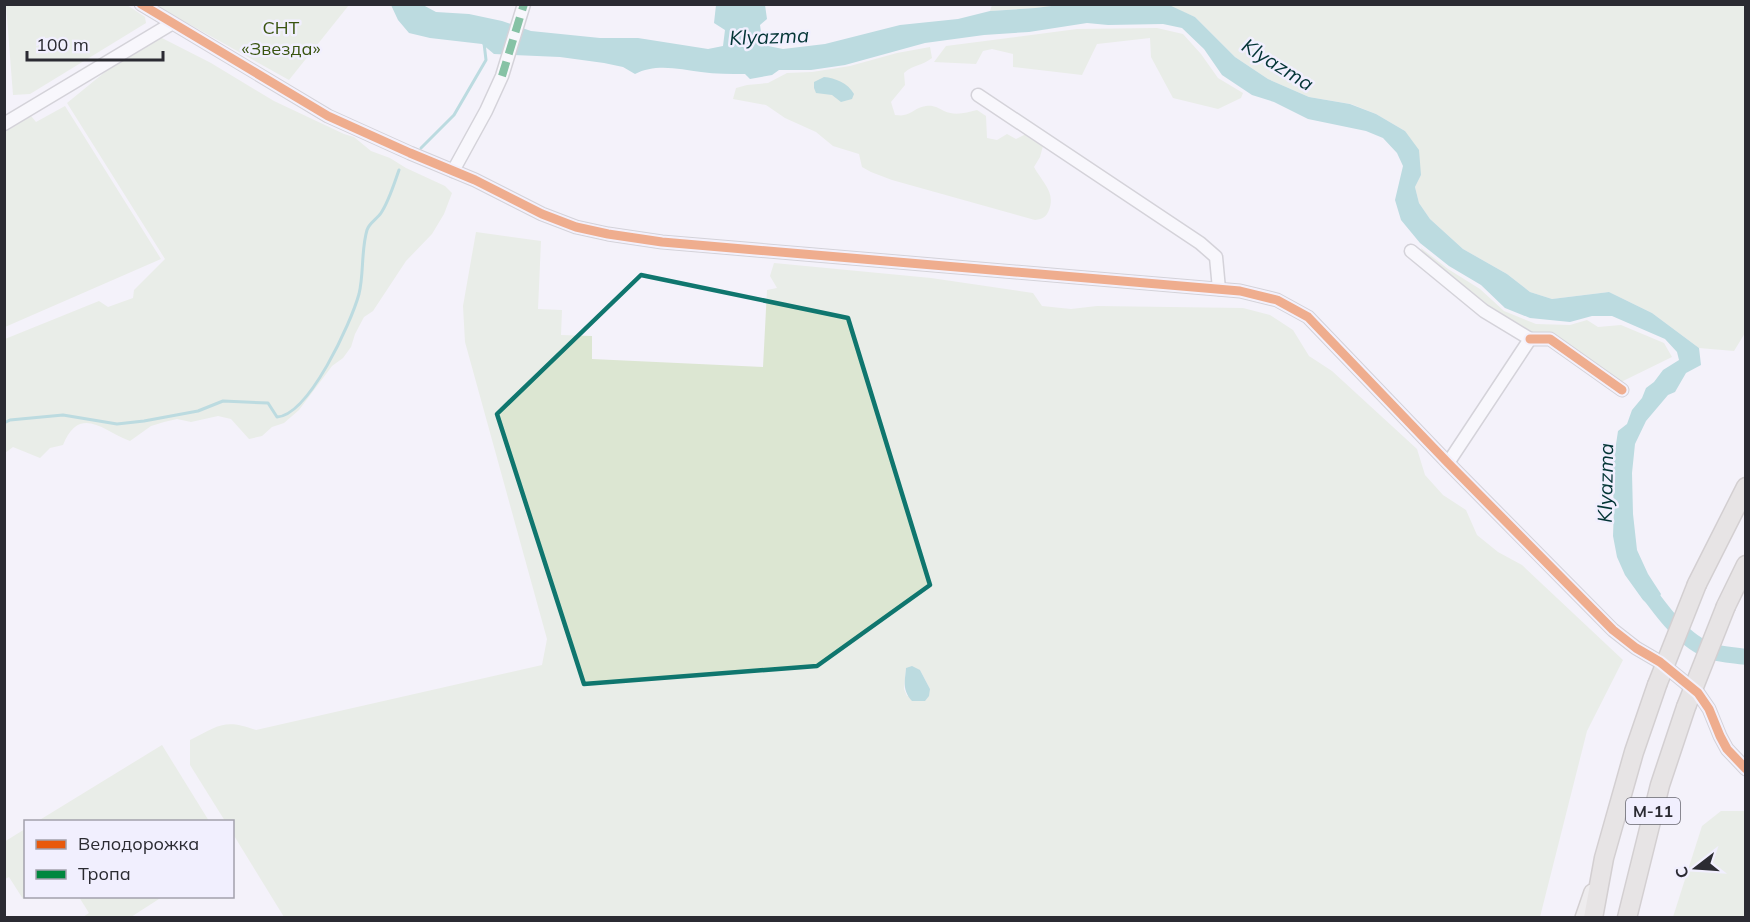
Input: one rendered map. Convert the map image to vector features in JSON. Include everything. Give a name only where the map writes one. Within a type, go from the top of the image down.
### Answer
[{"type":"highway","name":"М-11","points":[[1593,918],[1604,858],[1634,752],[1657,684],[1697,584],[1746,487]]},
{"type":"highway","name":"М-11","points":[[1627,918],[1660,785],[1686,707],[1725,606],[1746,565]]},
{"type":"main road","name":"М-11","points":[[1583,918],[1604,858]]},
{"type":"street","points":[[141,4],[328,116],[453,171],[542,214],[576,227],[662,242],[1219,289],[1240,291],[1277,300],[1308,317],[1612,630],[1660,662],[1698,693],[1709,709],[1727,748],[1746,769]]},
{"type":"street","points":[[453,171],[486,111],[502,76],[523,8]]},
{"type":"street","points":[[4,124],[171,24]]},
{"type":"street","points":[[978,95],[1200,243],[1216,257],[1219,289]]},
{"type":"street","points":[[1411,251],[1484,311],[1530,339],[1550,339],[1622,390]]},
{"type":"street","points":[[1448,463],[1530,339]]},
{"type":"highlighted area","points":[[641,275],[848,318],[930,585],[817,666],[584,684],[497,414]]},
{"type":"green space","points":[[6,5],[127,5],[145,17],[146,23],[30,94],[13,95]]},
{"type":"green space","name":"СНТ «Звезда»","points":[[155,5],[349,5],[289,80]]},
{"type":"green space","points":[[992,5],[1068,5],[990,11]]},
{"type":"green space","points":[[1167,5],[1745,5],[1745,333],[1734,351],[1699,348],[1652,313],[1609,292],[1552,299],[1530,292],[1507,274],[1463,249],[1430,219],[1419,203],[1415,187],[1421,175],[1405,131],[1376,114],[1351,104],[1309,97],[1268,79],[1235,57],[1195,17]]},
{"type":"green space","points":[[1157,28],[1183,34],[1218,78],[1243,93],[1241,98],[1218,109],[1173,98],[1151,57],[1150,38],[1097,44],[1082,75],[1013,67],[1013,54],[992,49],[983,51],[976,64],[934,62],[946,46],[1077,29]]},
{"type":"green space","points":[[160,37],[211,63],[274,101],[354,137],[371,151],[445,186],[452,193],[444,214],[432,234],[406,261],[373,311],[364,317],[351,347],[343,358],[332,366],[299,410],[284,423],[272,427],[262,436],[249,439],[231,419],[218,416],[191,422],[177,419],[164,422],[151,426],[130,441],[101,427],[85,423],[77,426],[70,433],[63,445],[50,448],[40,458],[13,447],[5,453],[5,339],[99,301],[108,307],[133,298],[134,290],[165,259],[67,103],[116,63]]},
{"type":"green space","points":[[930,47],[932,58],[904,73],[905,85],[891,102],[895,115],[907,114],[929,106],[952,113],[977,110],[986,116],[987,138],[997,140],[1007,134],[1016,139],[1026,134],[1037,137],[1043,146],[1034,167],[1051,198],[1049,210],[1044,217],[1035,220],[892,180],[862,167],[859,154],[833,146],[816,132],[785,118],[766,105],[733,99],[736,88],[768,83],[787,73],[850,66]]},
{"type":"green space","points":[[65,106],[161,259],[5,327],[5,132],[31,116],[36,122]]},
{"type":"green space","points":[[476,232],[541,241],[538,309],[562,310],[561,335],[592,336],[592,359],[763,367],[767,290],[777,288],[770,276],[774,263],[931,278],[1033,293],[1042,306],[1071,309],[1097,306],[1243,308],[1270,315],[1293,330],[1309,356],[1332,371],[1417,449],[1425,475],[1443,495],[1466,510],[1477,535],[1498,552],[1522,565],[1623,660],[1587,731],[1540,917],[284,917],[234,836],[234,820],[224,820],[190,765],[190,740],[222,725],[245,726],[256,730],[542,665],[547,639],[465,342],[463,306]],"holes":[[[906,668],[920,670],[930,689],[907,696],[904,689]]]},
{"type":"green space","points":[[1421,248],[1448,269],[1480,289],[1504,311],[1536,324],[1570,325],[1587,320],[1598,327],[1621,325],[1664,343],[1672,357],[1623,381],[1615,382],[1601,371],[1532,336],[1472,299],[1423,256]]},
{"type":"green space","points":[[162,745],[208,820],[40,820]]},
{"type":"green space","points":[[1721,811],[1745,811],[1745,917],[1673,917],[1702,826]]},
{"type":"green space","points":[[24,830],[23,899],[9,877],[5,879],[4,842]]},
{"type":"green space","points":[[80,898],[160,898],[131,917],[83,917],[89,913]]},
{"type":"water","points":[[1068,4],[1167,4],[1195,17],[1235,57],[1268,79],[1309,97],[1350,104],[1376,114],[1405,131],[1419,150],[1421,175],[1415,187],[1419,203],[1430,219],[1463,249],[1507,274],[1530,292],[1552,299],[1609,292],[1652,313],[1699,348],[1701,365],[1686,373],[1675,392],[1668,395],[1646,421],[1635,444],[1632,473],[1637,550],[1648,574],[1661,594],[1653,609],[1643,600],[1625,575],[1617,557],[1613,536],[1612,471],[1618,431],[1627,424],[1632,410],[1642,398],[1646,388],[1663,370],[1679,360],[1677,352],[1665,339],[1612,316],[1592,316],[1570,322],[1530,318],[1505,308],[1481,285],[1449,266],[1420,243],[1401,220],[1395,200],[1403,166],[1397,153],[1383,138],[1366,131],[1308,119],[1274,102],[1252,95],[1222,75],[1204,49],[1182,28],[1163,24],[1087,23],[1029,32],[984,35],[925,43],[845,65],[811,70],[779,70],[772,75],[750,79],[745,74],[668,68],[651,69],[635,74],[623,67],[604,63],[560,57],[494,54],[482,44],[430,38],[409,33],[398,20],[391,5],[423,5],[436,12],[469,14],[502,21],[531,31],[600,38],[638,38],[708,49],[723,46],[725,30],[714,23],[716,5],[765,5],[767,19],[760,25],[763,45],[783,49],[825,44],[900,25],[958,19],[990,11]]},
{"type":"water","points":[[824,77],[845,84],[854,94],[852,99],[841,102],[832,95],[816,93],[814,82]]},
{"type":"water","points":[[912,666],[920,670],[930,689],[925,701],[912,701],[907,693],[906,668]]},
{"type":"waterway","points":[[421,148],[454,115],[486,60],[484,43]]},
{"type":"waterway","points":[[4,423],[10,420],[63,415],[117,424],[198,411],[223,401],[268,403],[277,417],[289,412],[315,385],[338,345],[359,294],[367,230],[384,208],[399,170]]},
{"type":"waterway","name":"Klyazma","points":[[1643,585],[1673,624],[1702,648],[1721,654],[1746,657]]},
{"type":"marked path","points":[[502,76],[524,4]]},
{"type":"cycle path","points":[[141,4],[328,116],[475,180],[542,214],[576,227],[662,242],[1240,291],[1277,300],[1308,317],[1613,630],[1636,648],[1660,662],[1698,693],[1709,709],[1727,749],[1746,769]]},
{"type":"cycle path","points":[[1530,339],[1550,339],[1622,390]]}]
